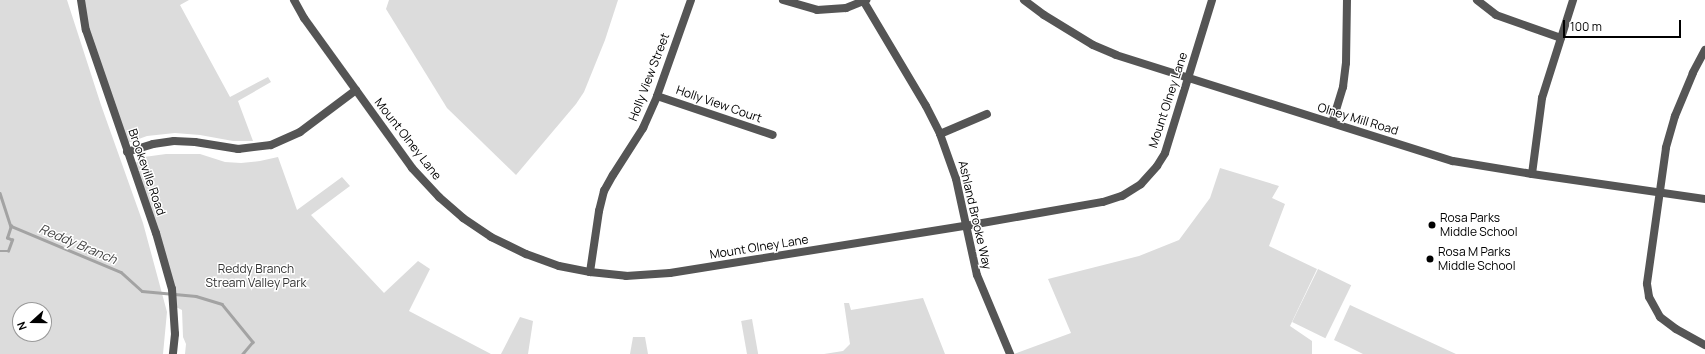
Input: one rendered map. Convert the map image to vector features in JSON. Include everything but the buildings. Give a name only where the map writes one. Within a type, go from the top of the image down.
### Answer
[{"type":"street","name":"Brookeville Road","points":[[81,0],[86,30],[126,152],[156,233],[172,288],[175,334],[173,354]]},
{"type":"street","name":"Mount Olney Lane","points":[[294,0],[304,18],[412,168],[439,197],[462,218],[491,237],[526,254],[559,266],[590,272],[626,276],[670,273],[965,226],[1109,200],[1122,196],[1141,184],[1158,166],[1165,153],[1212,0]]},
{"type":"street","name":"Holly View Street","points":[[590,272],[599,210],[604,191],[612,174],[643,128],[657,96],[691,0]]},
{"type":"street","points":[[783,0],[817,10],[837,10],[865,1]]},
{"type":"street","name":"Olney Mill Road","points":[[1024,0],[1044,15],[1093,45],[1116,55],[1453,161],[1705,199]]},
{"type":"street","points":[[1332,123],[1343,87],[1346,63],[1347,0]]},
{"type":"street","points":[[1477,0],[1496,15],[1561,38]]},
{"type":"street","points":[[1532,174],[1542,98],[1573,0]]},
{"type":"street","name":"Ashland Brooke Way","points":[[865,1],[926,106],[940,134],[956,179],[965,226],[977,275],[1010,354]]},
{"type":"street","points":[[1705,50],[1693,73],[1675,116],[1666,148],[1647,284],[1649,297],[1660,316],[1676,329],[1705,344]]},
{"type":"street","points":[[126,152],[153,144],[174,141],[195,142],[238,149],[271,145],[300,132],[356,90]]},
{"type":"street","name":"Holly View Court","points":[[657,96],[773,135]]},
{"type":"street","points":[[940,134],[987,114]]},
{"type":"green space","points":[[0,0],[67,0],[101,105],[143,223],[167,312],[163,354],[0,354]]},
{"type":"green space","points":[[82,0],[189,0],[180,5],[230,97],[268,77],[271,82],[238,101],[253,141],[233,141],[200,135],[175,133],[147,136],[125,144],[102,80]]},
{"type":"green space","points":[[389,0],[618,0],[605,40],[584,92],[576,104],[516,175],[447,108],[386,9]]},
{"type":"green space","name":"Reddy Branch Stream Valley Park","points":[[166,154],[200,154],[225,162],[241,163],[278,157],[297,210],[342,177],[350,186],[311,215],[384,293],[418,261],[430,269],[409,311],[491,354],[185,354],[186,344],[183,337],[182,310],[176,307],[132,164],[143,160],[144,157]]},
{"type":"green space","points":[[1220,168],[1279,186],[1272,198],[1285,204],[1269,246],[1317,269],[1290,326],[1312,341],[1312,354],[1014,354],[1071,333],[1048,279],[1139,256],[1179,240],[1210,198]]},
{"type":"green space","points":[[1318,269],[1351,285],[1325,338],[1292,322]]},
{"type":"green space","points":[[923,298],[945,354],[824,354],[843,351],[850,344],[844,303],[849,303],[851,310]]},
{"type":"green space","points":[[1350,305],[1456,354],[1363,354],[1334,340]]},
{"type":"green space","points":[[520,317],[533,321],[528,354],[501,354]]},
{"type":"green space","points":[[752,319],[758,354],[747,354],[741,321]]},
{"type":"green space","points":[[633,337],[645,337],[648,354],[630,354]]},
{"type":"waterway","name":"Reddy Branch","points":[[0,193],[11,226],[121,272],[142,291],[196,296],[222,304],[253,342],[243,354]]},
{"type":"waterway","points":[[0,251],[8,251],[12,240],[7,238],[11,226]]},
{"type":"place","name":"Rosa Parks Middle School","points":[[1432,225]]},
{"type":"place","name":"Rosa M Parks Middle School","points":[[1430,259]]}]
